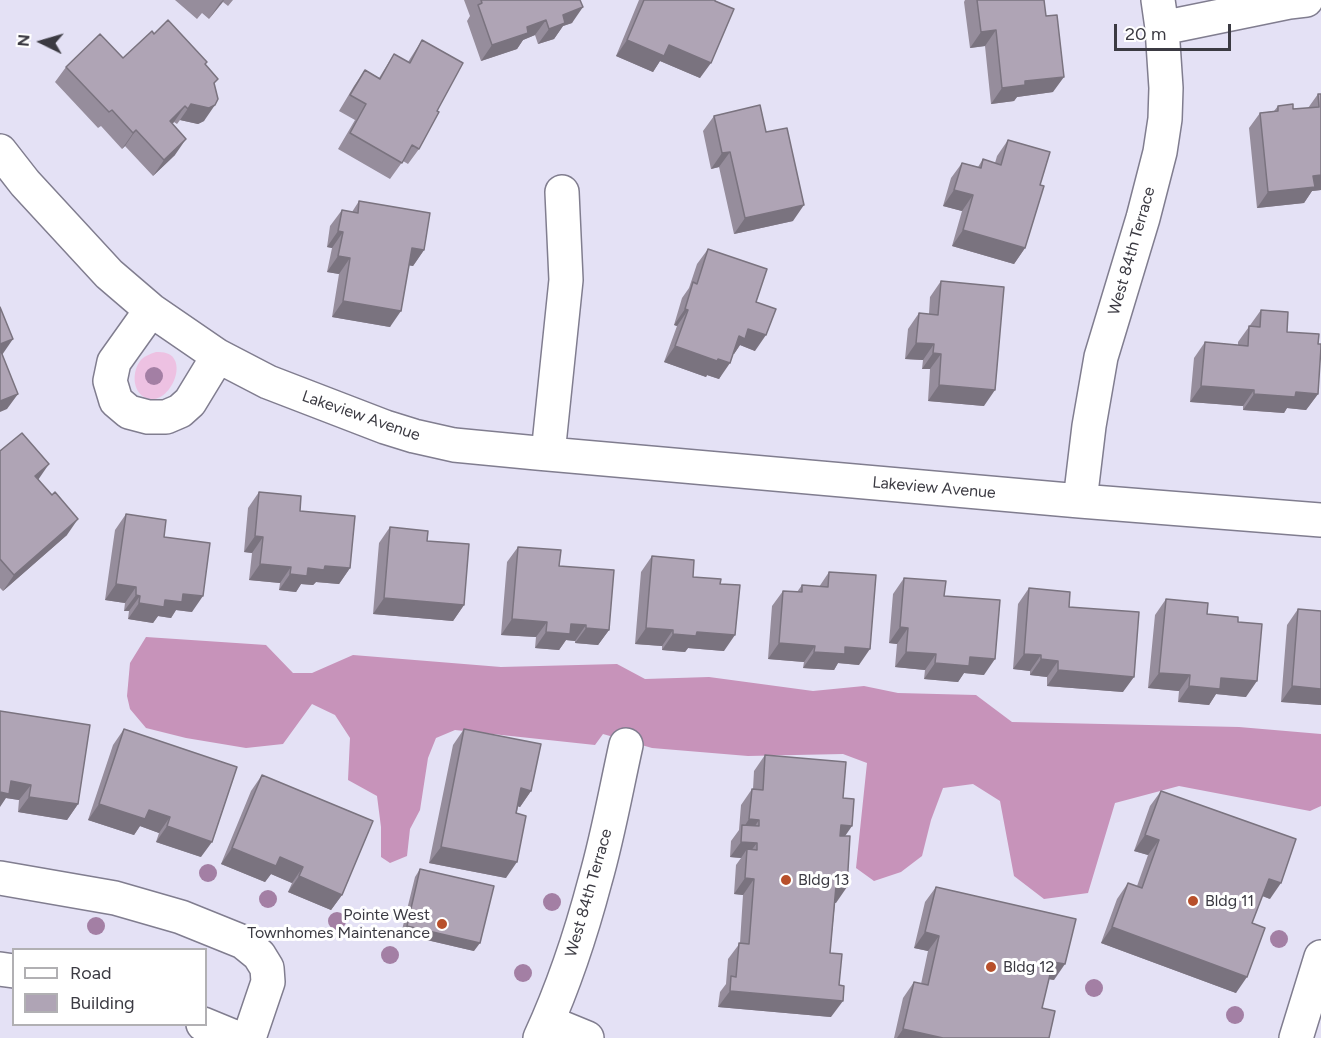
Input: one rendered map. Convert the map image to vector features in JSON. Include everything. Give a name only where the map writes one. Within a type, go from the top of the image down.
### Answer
[{"type":"street","points":[[1160,14],[1306,0]]},
{"type":"street","name":"West 84th Terrace","points":[[1080,501],[1089,426],[1101,357],[1143,218],[1160,152],[1165,120],[1166,88],[1160,14]]},
{"type":"street","name":"Lakeview Avenue","points":[[0,151],[25,183],[109,274],[151,310],[218,356],[268,382],[414,436],[454,445],[548,454],[1321,520]]},
{"type":"street","points":[[548,454],[566,280],[562,192]]},
{"type":"street","points":[[151,310],[114,362],[110,381],[116,401],[129,412],[148,417],[165,417],[180,411],[190,402],[218,356]]},
{"type":"street","name":"West 84th Terrace","points":[[544,1030],[577,941],[596,879],[626,745]]},
{"type":"street","points":[[0,878],[115,898],[181,917],[243,942],[259,955],[267,968],[268,982],[249,1038]]},
{"type":"street","points":[[1296,1038],[1321,957]]},
{"type":"street","points":[[207,1026],[237,1038]]},
{"type":"street","points":[[544,1030],[587,1038]]},
{"type":"shaded area","points":[[156,352],[168,354],[174,359],[177,368],[175,378],[164,395],[155,399],[146,398],[136,387],[137,366],[147,355]]},
{"type":"shaded area","points":[[146,637],[266,645],[293,673],[312,673],[353,655],[501,667],[617,664],[645,679],[709,677],[813,691],[864,686],[898,693],[976,695],[1012,722],[1239,727],[1321,734],[1321,806],[1310,811],[1179,786],[1115,803],[1088,893],[1044,899],[1014,876],[1000,801],[973,784],[943,788],[931,820],[922,856],[901,872],[874,881],[856,868],[867,763],[843,754],[748,756],[652,748],[603,734],[595,745],[455,730],[436,738],[428,758],[420,810],[410,829],[407,856],[390,863],[381,857],[381,827],[377,796],[348,780],[350,738],[335,715],[312,704],[283,744],[246,748],[186,738],[146,728],[130,709],[127,696],[130,663]]},
{"type":"building","points":[[481,0],[580,0],[583,7],[563,15],[565,23],[549,29],[546,20],[527,27],[528,33],[492,45],[478,5],[482,3]]},
{"type":"building","points":[[644,0],[715,0],[734,9],[711,63],[669,45],[664,56],[627,40]]},
{"type":"building","points":[[977,0],[1044,0],[1046,16],[1057,15],[1064,77],[1025,81],[1025,85],[1002,88],[996,30],[981,32]]},
{"type":"building","points":[[168,20],[207,62],[205,64],[218,79],[214,83],[218,99],[215,105],[209,108],[191,104],[188,109],[185,106],[170,121],[186,139],[164,160],[136,130],[133,133],[112,110],[109,112],[66,67],[100,34],[123,58],[152,31],[154,34]]},
{"type":"building","points":[[422,40],[463,63],[419,149],[412,145],[402,163],[350,133],[366,104],[350,95],[365,70],[380,79],[394,54],[410,63]]},
{"type":"building","points":[[1318,94],[1321,94],[1321,175],[1313,176],[1315,187],[1268,192],[1260,113],[1278,111],[1278,106],[1293,104],[1293,109],[1319,107]]},
{"type":"building","points":[[760,105],[766,132],[787,128],[804,205],[745,218],[730,152],[722,153],[714,116]]},
{"type":"building","points":[[1008,140],[1050,152],[1040,185],[1044,186],[1025,248],[963,230],[973,195],[954,190],[962,163],[981,168],[983,159],[1001,165]]},
{"type":"building","points":[[359,201],[430,213],[424,250],[412,248],[401,311],[343,301],[350,258],[338,256],[343,232],[338,231],[342,210],[358,213]]},
{"type":"building","points":[[708,249],[767,269],[756,302],[776,309],[766,335],[748,329],[745,339],[739,336],[730,363],[718,359],[717,361],[675,346],[688,310],[685,309],[693,282],[697,284]]},
{"type":"building","points":[[941,281],[1004,287],[995,390],[939,385],[941,354],[933,353],[934,344],[916,343],[919,313],[938,315]]},
{"type":"building","points":[[0,307],[13,339],[0,344]]},
{"type":"building","points":[[1261,310],[1288,312],[1287,332],[1319,334],[1318,344],[1321,344],[1321,347],[1318,394],[1296,392],[1295,397],[1254,394],[1254,390],[1201,386],[1205,342],[1248,346],[1249,326],[1260,327]]},
{"type":"building","points":[[0,349],[18,394],[0,401]]},
{"type":"building","points":[[22,433],[49,464],[35,476],[52,495],[55,492],[78,519],[14,575],[0,559],[0,451]]},
{"type":"building","points":[[259,492],[301,496],[300,511],[355,516],[350,568],[325,566],[324,570],[308,568],[307,576],[290,574],[291,567],[260,564],[263,537],[255,536]]},
{"type":"building","points":[[126,514],[166,520],[164,537],[210,543],[203,596],[183,594],[182,602],[165,600],[164,607],[139,603],[140,596],[136,595],[136,587],[116,584]]},
{"type":"building","points":[[390,527],[428,531],[427,541],[469,544],[464,605],[384,598]]},
{"type":"building","points":[[518,547],[561,550],[559,566],[614,570],[609,630],[571,624],[570,634],[546,632],[547,622],[512,619]]},
{"type":"building","points":[[652,556],[694,560],[693,577],[721,579],[720,584],[740,585],[735,635],[697,632],[696,636],[673,634],[673,630],[646,628]]},
{"type":"building","points":[[829,572],[876,575],[870,649],[845,647],[845,654],[814,652],[815,646],[779,643],[783,591],[802,592],[802,585],[828,587]]},
{"type":"building","points":[[904,578],[946,581],[944,596],[1000,600],[995,659],[970,657],[969,666],[935,663],[936,654],[906,652],[908,628],[900,627]]},
{"type":"building","points":[[1029,588],[1070,592],[1069,607],[1139,612],[1134,677],[1058,670],[1058,661],[1041,659],[1041,655],[1024,654]]},
{"type":"building","points":[[1166,599],[1208,603],[1207,614],[1238,617],[1238,622],[1262,624],[1257,681],[1221,678],[1220,689],[1189,686],[1190,675],[1159,673]]},
{"type":"building","points":[[1298,609],[1321,611],[1321,689],[1292,686]]},
{"type":"building","points":[[0,711],[90,725],[78,804],[29,797],[31,785],[11,781],[9,794],[0,792]]},
{"type":"building","points":[[124,729],[237,767],[212,842],[167,826],[170,817],[149,810],[145,819],[99,804]]},
{"type":"building","points":[[464,729],[541,744],[531,791],[521,788],[516,813],[526,816],[517,862],[441,847]]},
{"type":"building","name":"Bldg 13","points":[[765,755],[846,762],[843,798],[854,799],[852,826],[841,825],[840,836],[850,836],[847,887],[836,886],[830,953],[842,954],[839,985],[844,986],[843,1001],[730,991],[731,976],[736,977],[739,943],[749,944],[754,879],[745,878],[747,849],[757,850],[757,843],[741,842],[742,825],[759,826],[759,820],[749,819],[752,789],[763,790]]},
{"type":"building","points":[[262,775],[373,821],[342,895],[299,876],[303,867],[280,857],[276,866],[232,848]]},
{"type":"building","name":"Bldg 11","points":[[1161,791],[1296,839],[1281,883],[1269,879],[1252,923],[1265,928],[1247,977],[1112,927],[1128,883],[1142,888],[1159,840],[1145,835]]},
{"type":"building","name":"Pointe West Townhomes Maintenance","points":[[420,869],[494,886],[480,943],[407,926]]},
{"type":"building","name":"Bldg 12","points":[[936,887],[1076,919],[1065,964],[1053,962],[1042,1008],[1055,1011],[1049,1038],[943,1038],[903,1029],[914,982],[928,985],[939,936],[925,932]]},
{"type":"place","name":"Bldg 13","points":[[786,880]]},
{"type":"place","name":"Bldg 11","points":[[1193,901]]},
{"type":"place","name":"Pointe West Townhomes Maintenance","points":[[442,924]]},
{"type":"place","name":"Bldg 12","points":[[991,967]]}]
